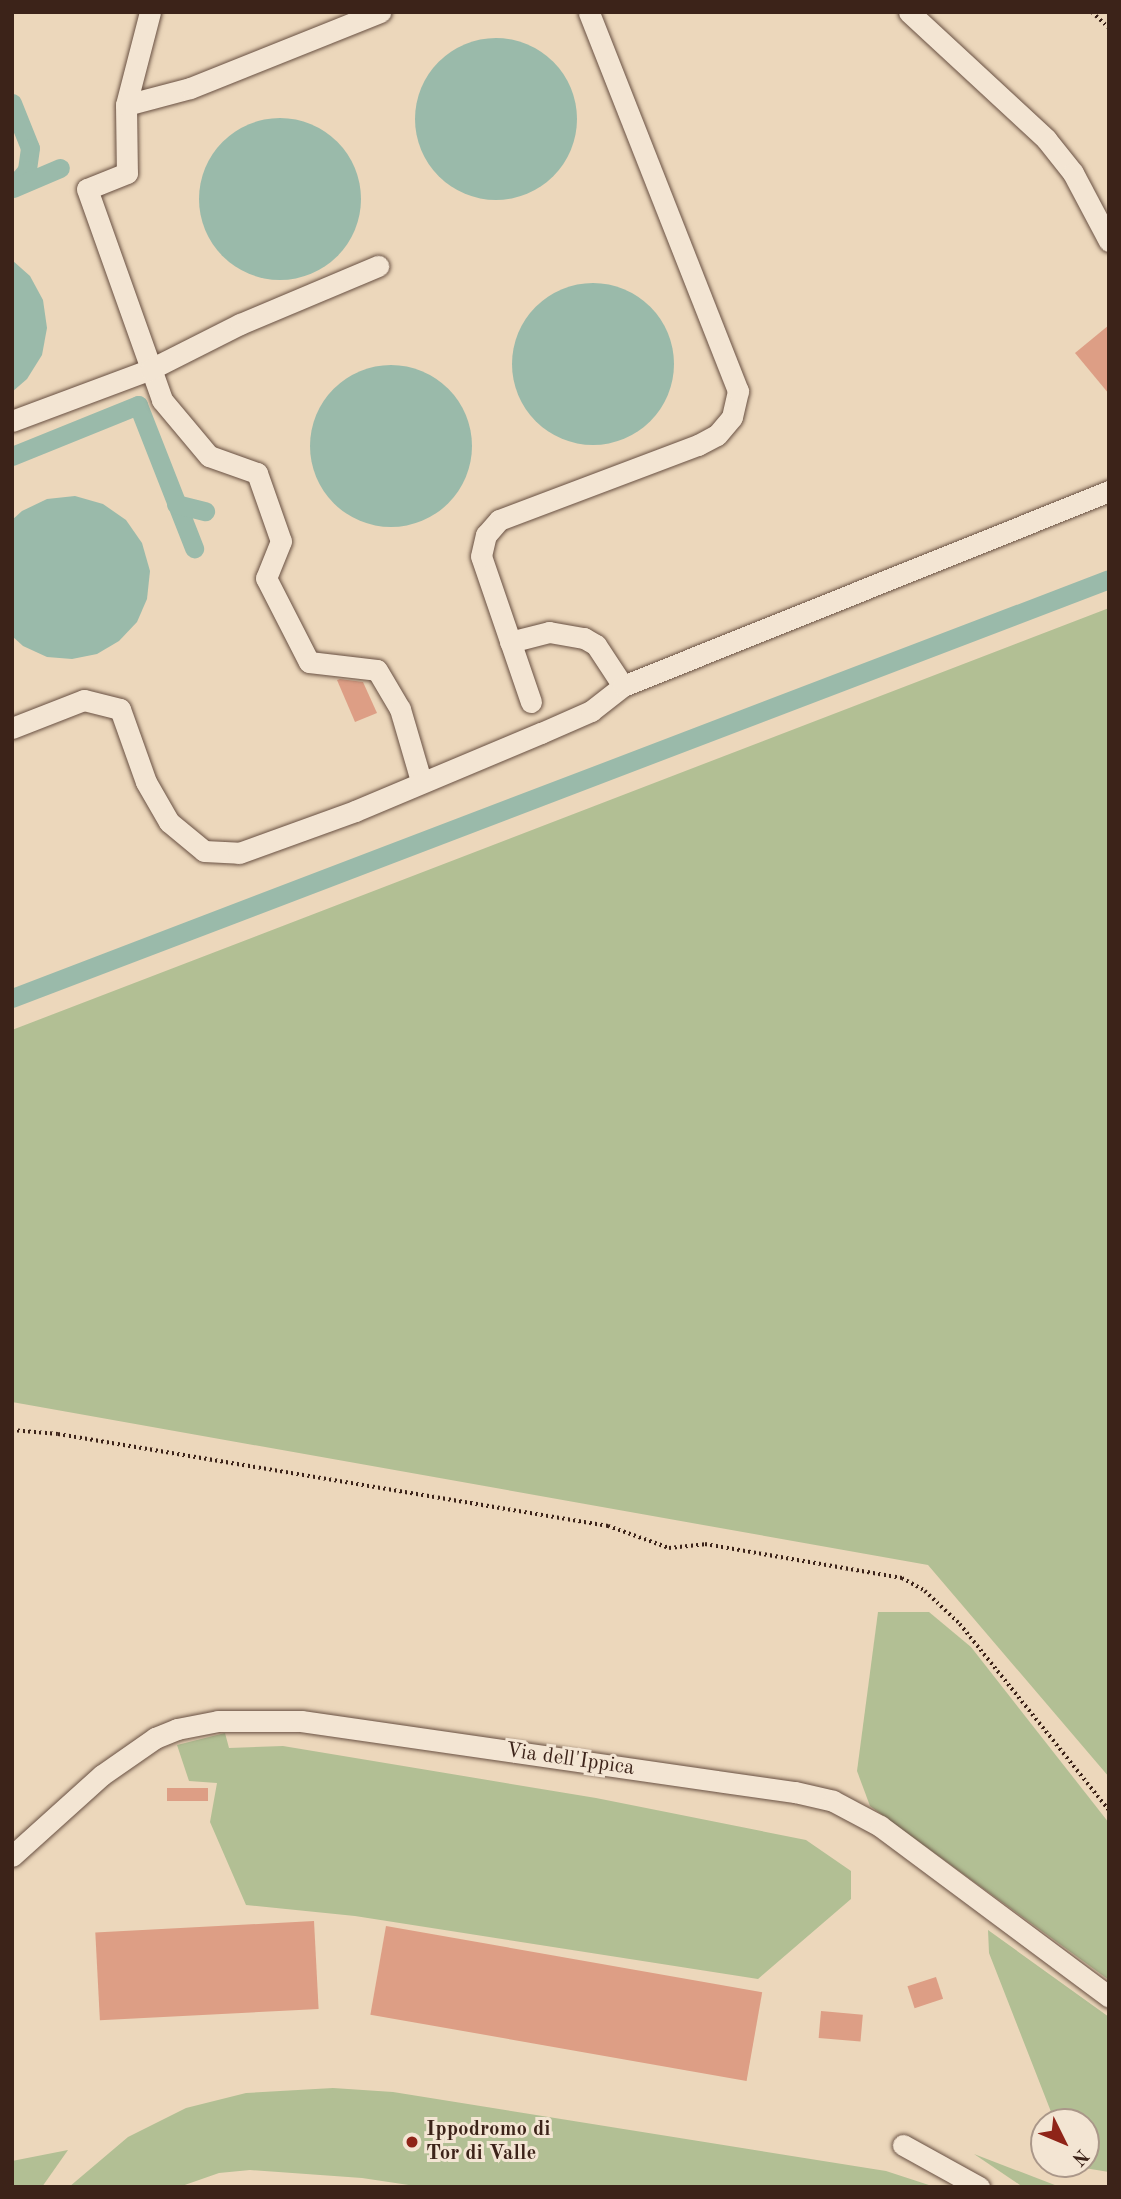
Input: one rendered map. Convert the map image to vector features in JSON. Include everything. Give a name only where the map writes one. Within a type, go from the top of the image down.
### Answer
[{"type":"street","points":[[150,12],[126,105],[127,173],[87,189],[162,400],[209,456],[257,473],[281,541],[266,578],[309,662],[377,670],[400,709],[421,781]]},
{"type":"street","points":[[126,105],[190,88],[380,12]]},
{"type":"street","points":[[531,702],[481,556],[486,535],[499,520],[717,435],[732,417],[738,391],[589,12]]},
{"type":"street","points":[[909,12],[1046,139],[1073,173],[1109,241]]},
{"type":"street","points":[[12,421],[151,369],[240,324],[378,267]]},
{"type":"street","points":[[12,728],[84,700],[120,709],[146,782],[169,822],[205,851],[239,853],[355,811],[591,711],[623,686],[1109,491]]},
{"type":"street","points":[[510,642],[549,632],[584,638],[596,645],[623,686]]},
{"type":"street","name":"Via dell'Ippica","points":[[12,1856],[102,1775],[155,1738],[186,1727],[218,1721],[301,1721],[795,1792],[833,1801],[880,1826],[1109,1997]]},
{"type":"street","points":[[903,2145],[979,2187]]},
{"type":"path","points":[[1092,12],[1109,28]]},
{"type":"path","points":[[12,1430],[58,1434],[608,1526],[669,1548],[705,1544],[902,1578],[925,1591],[960,1624],[1109,1810]]},
{"type":"shaded area","points":[[496,38],[527,44],[553,62],[571,88],[577,119],[571,150],[553,176],[527,194],[496,200],[465,194],[439,176],[421,150],[415,119],[421,88],[439,62],[465,44]]},
{"type":"shaded area","points":[[280,118],[311,124],[337,142],[355,168],[361,199],[355,230],[337,256],[311,274],[280,280],[249,274],[223,256],[205,230],[199,199],[205,168],[223,142],[249,124]]},
{"type":"shaded area","points":[[12,260],[30,276],[43,300],[47,328],[42,355],[27,379],[12,392]]},
{"type":"shaded area","points":[[593,283],[624,289],[650,307],[668,333],[674,364],[668,395],[650,421],[624,439],[593,445],[562,439],[536,421],[518,395],[512,364],[518,333],[536,307],[562,289]]},
{"type":"shaded area","points":[[391,365],[422,371],[448,389],[466,415],[472,446],[466,477],[448,503],[422,521],[391,527],[360,521],[334,503],[316,477],[310,446],[316,415],[334,389],[360,371]]},
{"type":"shaded area","points":[[75,496],[103,504],[126,520],[142,543],[150,571],[147,599],[137,622],[119,641],[97,654],[72,659],[47,657],[23,646],[12,636],[12,520],[22,511],[47,499]]},
{"type":"shaded area","points":[[1109,608],[1109,1777],[928,1565],[12,1402],[12,1030]]},
{"type":"shaded area","points":[[878,1612],[929,1612],[971,1647],[1109,1823],[1109,1980],[870,1806],[857,1771]]},
{"type":"shaded area","points":[[225,1733],[229,1748],[283,1746],[596,1798],[806,1840],[851,1871],[851,1899],[758,1979],[355,1916],[246,1905],[210,1822],[217,1783],[189,1781],[177,1745]]},
{"type":"shaded area","points":[[988,1930],[1109,2017],[1109,2172],[1100,2171],[1100,2108],[1050,2108],[989,1953]]},
{"type":"shaded area","name":"Ippodromo di Tor di Valle","points":[[333,2088],[393,2092],[886,2171],[935,2187],[422,2187],[362,2178],[250,2170],[219,2173],[179,2187],[69,2187],[128,2137],[186,2108],[246,2093]]},
{"type":"shaded area","points":[[68,2150],[42,2187],[12,2187],[12,2161]]},
{"type":"shaded area","points":[[974,2154],[1030,2175],[1030,2178],[1060,2187],[1023,2187]]},
{"type":"building","points":[[1109,325],[1109,394],[1075,353]]},
{"type":"building","points":[[337,680],[363,682],[377,713],[355,722]]},
{"type":"building","points":[[167,1788],[208,1788],[208,1801],[167,1801]]},
{"type":"building","points":[[314,1921],[319,2009],[100,2020],[95,1932]]},
{"type":"building","points":[[386,1926],[762,1992],[747,2081],[370,2015]]},
{"type":"building","points":[[936,1977],[943,1999],[915,2008],[907,1986]]},
{"type":"building","points":[[821,2011],[863,2015],[860,2042],[819,2038]]},
{"type":"waterway","points":[[12,103],[30,148],[27,170],[12,188]]},
{"type":"waterway","points":[[13,188],[60,168]]},
{"type":"waterway","points":[[12,456],[138,405],[194,548]]},
{"type":"waterway","points":[[176,504],[205,511]]},
{"type":"waterway","points":[[12,998],[1109,579]]},
{"type":"place","name":"Ippodromo di Tor di Valle","points":[[412,2142]]}]
